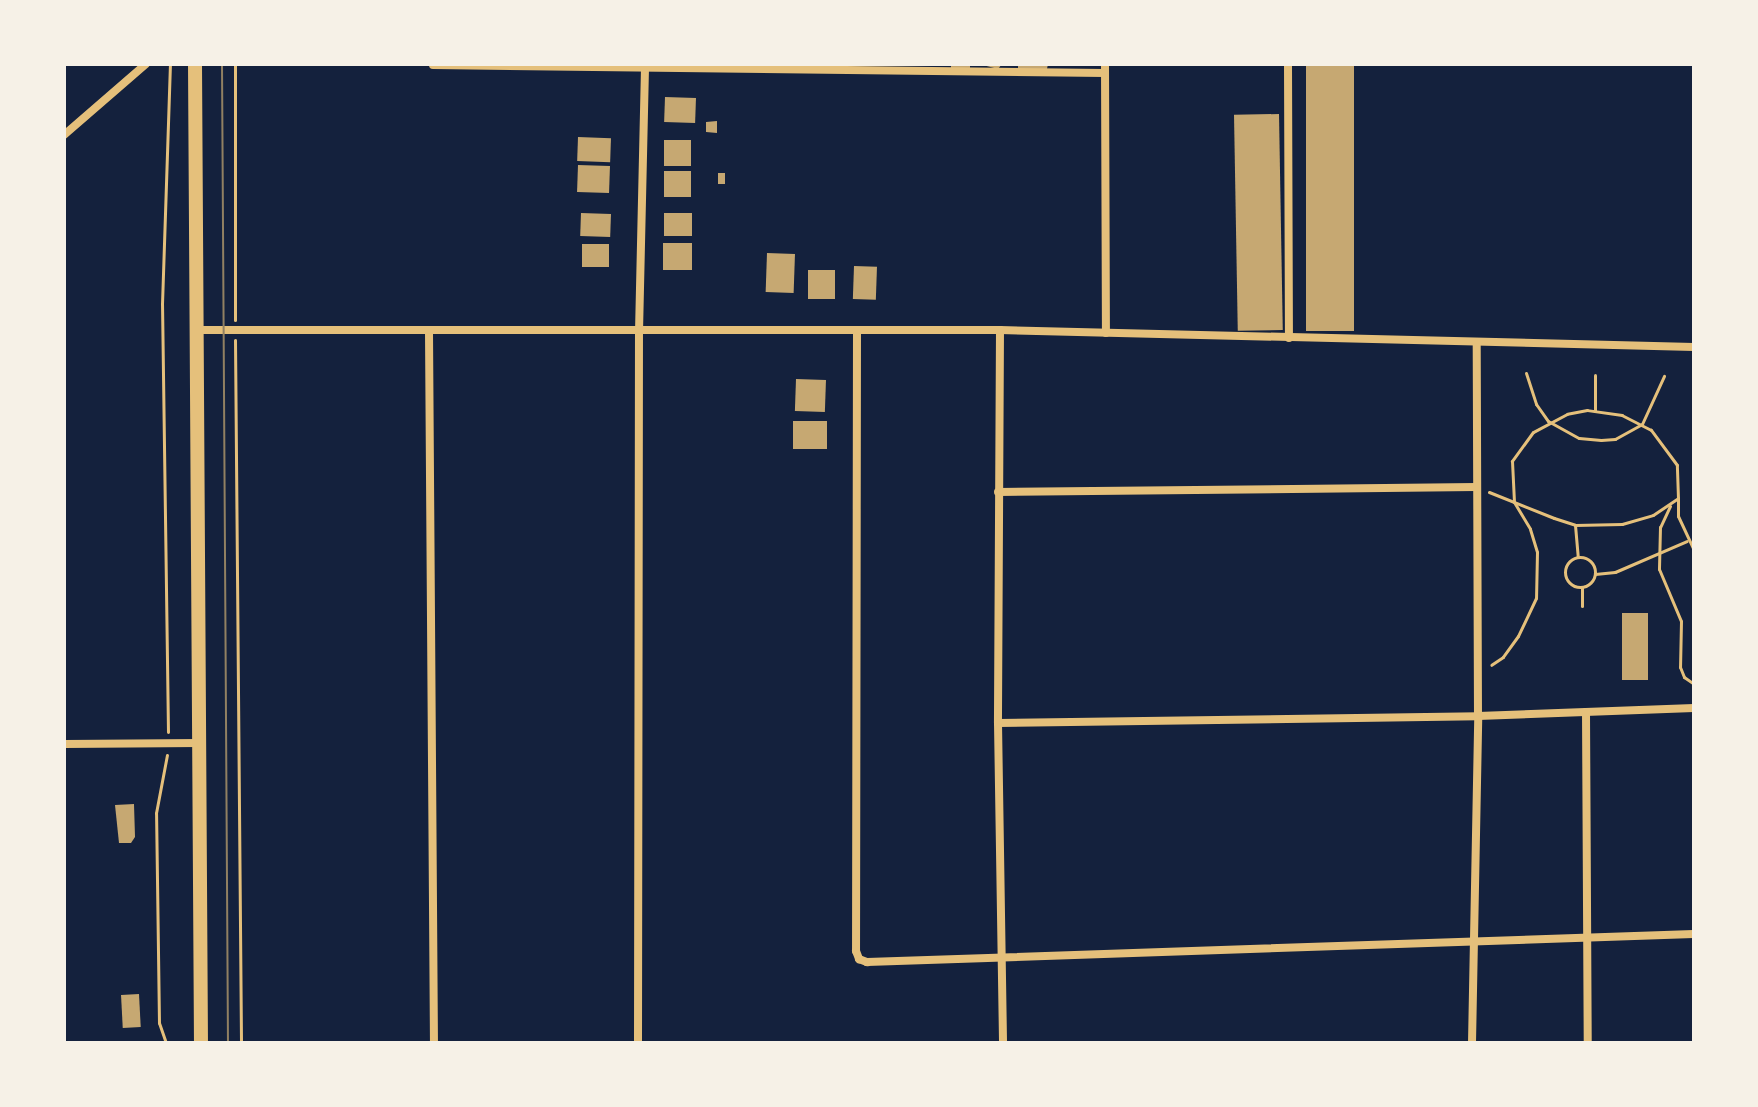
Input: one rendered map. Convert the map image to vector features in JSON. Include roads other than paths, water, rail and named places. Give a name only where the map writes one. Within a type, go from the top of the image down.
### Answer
[{"type":"main road","points":[[195,64],[194,330],[201,1043]]},
{"type":"street","points":[[64,135],[146,64]]},
{"type":"street","points":[[1288,64],[1289,338]]},
{"type":"street","points":[[433,65],[1105,68],[1106,333]]},
{"type":"street","points":[[638,1043],[639,332],[645,67]]},
{"type":"street","points":[[194,330],[1000,330],[1694,347]]},
{"type":"street","points":[[857,330],[856,951],[859,959],[867,962],[1001,958],[1588,935],[1694,934]]},
{"type":"street","points":[[1000,330],[998,723],[1003,1043]]},
{"type":"street","points":[[429,332],[434,1043]]},
{"type":"street","points":[[1472,1043],[1478,716],[1477,343]]},
{"type":"street","points":[[998,492],[1476,487]]},
{"type":"street","points":[[998,723],[1478,716],[1694,708]]},
{"type":"street","points":[[1586,712],[1588,1043]]},
{"type":"street","points":[[64,744],[199,743]]},
{"type":"tram line","points":[[222,64],[228,1043]]}]
